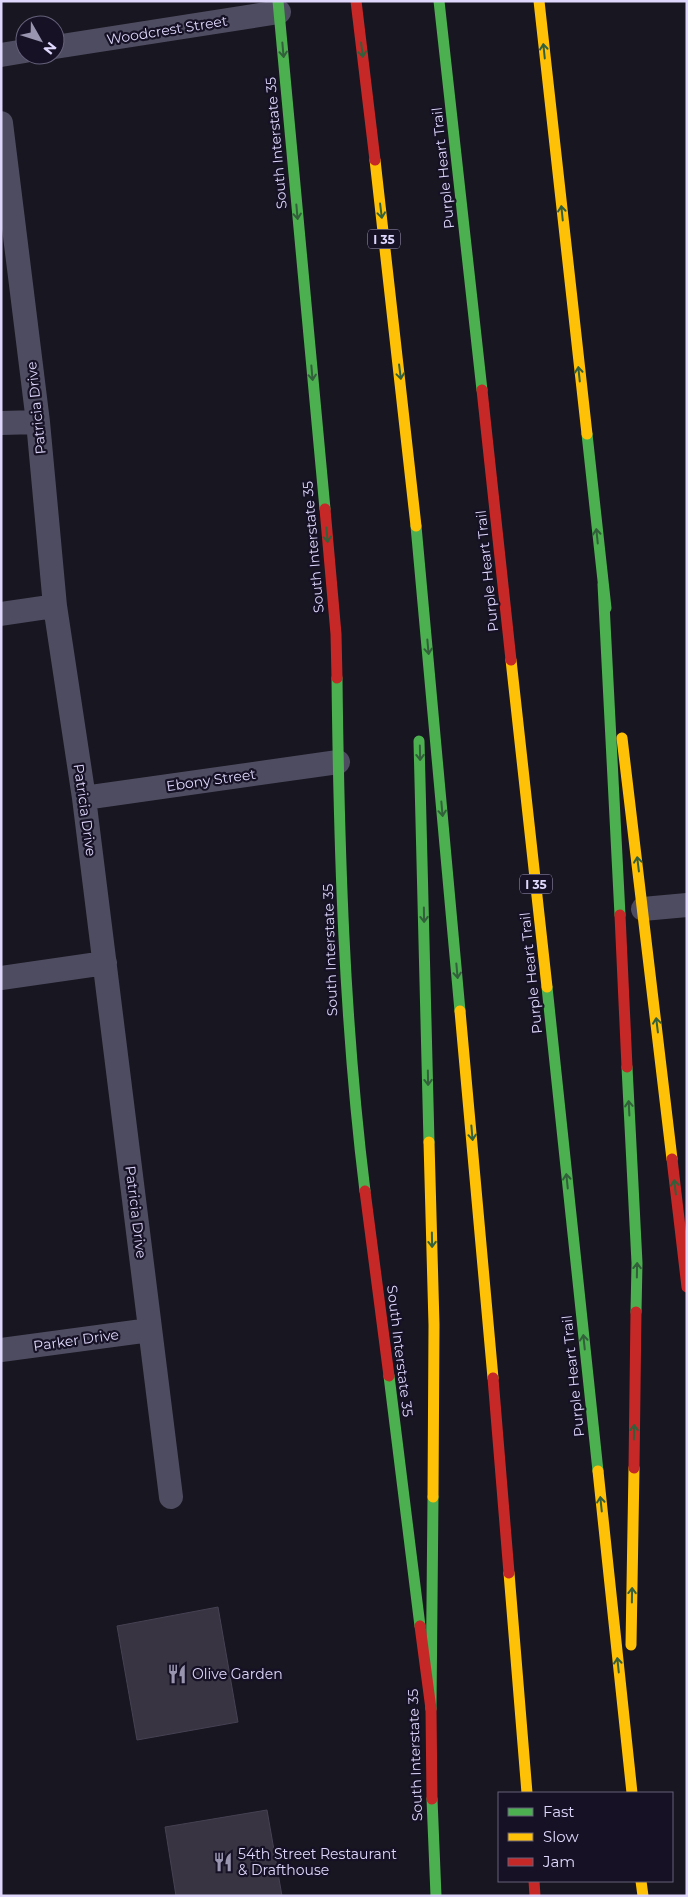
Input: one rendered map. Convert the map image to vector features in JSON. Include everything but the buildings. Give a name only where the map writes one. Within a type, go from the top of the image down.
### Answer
[{"type":"main road","name":"I 35","points":[[356,1],[412,477],[489,1327],[527,1792]]},
{"type":"main road","name":"Purple Heart Trail","points":[[440,1],[538,895],[632,1792]]},
{"type":"main road","points":[[539,1],[603,584],[687,1288]]},
{"type":"main road","name":"South Interstate 35","points":[[278,7],[336,634],[338,762],[348,1022],[355,1111],[431,1709],[436,1896]]},
{"type":"main road","points":[[412,477],[417,666]]},
{"type":"main road","points":[[603,584],[637,1263],[629,1766]]},
{"type":"main road","points":[[419,726],[434,1325],[431,1709]]},
{"type":"main road","points":[[534,1882],[536,1896]]},
{"type":"main road","points":[[641,1882],[643,1896]]},
{"type":"street","name":"Woodcrest Street","points":[[65,45],[278,7]]},
{"type":"street","points":[[1,55],[15,53]]},
{"type":"street","name":"Patricia Drive","points":[[1,123],[38,422],[55,606],[84,798],[171,1497]]},
{"type":"street","points":[[1,423],[38,422]]},
{"type":"street","points":[[1,614],[55,606]]},
{"type":"street","name":"Ebony Street","points":[[84,798],[338,762]]},
{"type":"street","points":[[643,909],[687,905]]},
{"type":"street","points":[[1,978],[105,963]]},
{"type":"street","name":"Parker Drive","points":[[1,1350],[150,1330]]},
{"type":"traffic: fast","points":[[278,1],[325,509]]},
{"type":"traffic: fast","points":[[439,1],[482,390]]},
{"type":"traffic: fast","points":[[587,434],[606,608]]},
{"type":"traffic: fast","points":[[416,526],[460,1011]]},
{"type":"traffic: fast","points":[[603,584],[620,915]]},
{"type":"traffic: fast","points":[[337,678],[339,807],[347,999],[365,1191]]},
{"type":"traffic: fast","points":[[419,741],[429,1142]]},
{"type":"traffic: fast","points":[[547,987],[598,1471]]},
{"type":"traffic: fast","points":[[627,1067],[637,1263],[636,1312]]},
{"type":"traffic: fast","points":[[389,1376],[420,1626]]},
{"type":"traffic: fast","points":[[431,1709],[433,1497]]},
{"type":"traffic: fast","points":[[432,1799],[436,1896]]},
{"type":"traffic: slow","points":[[539,1],[587,434]]},
{"type":"traffic: slow","points":[[375,160],[416,526]]},
{"type":"traffic: slow","points":[[511,660],[547,987]]},
{"type":"traffic: slow","points":[[622,738],[672,1159]]},
{"type":"traffic: slow","points":[[460,1011],[493,1378]]},
{"type":"traffic: slow","points":[[429,1142],[434,1325],[433,1497]]},
{"type":"traffic: slow","points":[[631,1645],[634,1468]]},
{"type":"traffic: slow","points":[[598,1471],[632,1792]]},
{"type":"traffic: slow","points":[[509,1573],[527,1792]]},
{"type":"traffic: slow","points":[[641,1882],[643,1896]]},
{"type":"traffic: jam","points":[[356,1],[375,160]]},
{"type":"traffic: jam","points":[[482,390],[511,660]]},
{"type":"traffic: jam","points":[[325,509],[336,634],[337,678]]},
{"type":"traffic: jam","points":[[620,915],[627,1067]]},
{"type":"traffic: jam","points":[[672,1159],[687,1287]]},
{"type":"traffic: jam","points":[[365,1191],[389,1376]]},
{"type":"traffic: jam","points":[[634,1468],[636,1312]]},
{"type":"traffic: jam","points":[[493,1378],[509,1573]]},
{"type":"traffic: jam","points":[[420,1626],[431,1709],[432,1799]]},
{"type":"traffic: jam","points":[[534,1882],[535,1896]]},
{"type":"place","name":"Olive Garden","points":[[177,1674]]},
{"type":"place","name":"54th Street Restaurant & Drafthouse","points":[[223,1862]]}]
